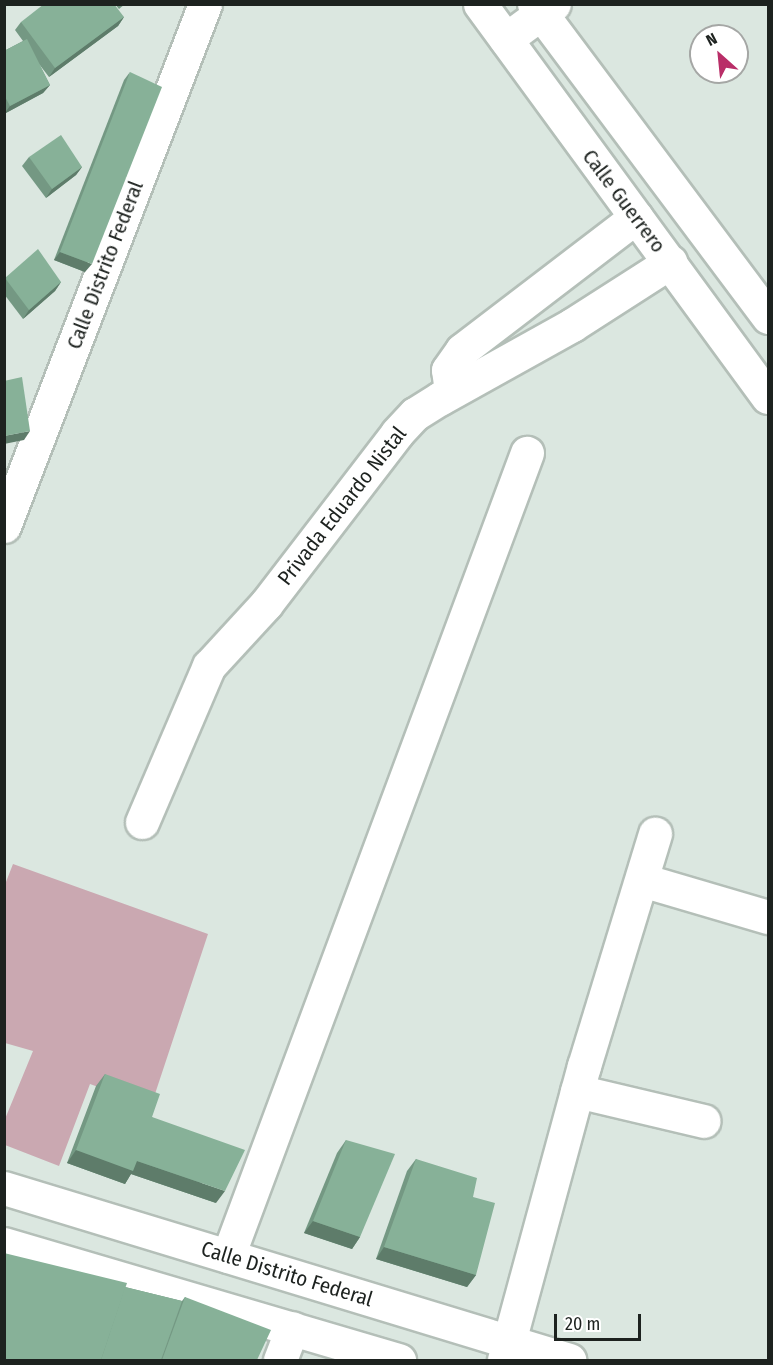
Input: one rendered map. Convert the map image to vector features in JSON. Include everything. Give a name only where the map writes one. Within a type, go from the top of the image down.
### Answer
[{"type":"street","name":"Calle Guerrero","points":[[480,4],[768,397]]},
{"type":"street","points":[[506,39],[543,8],[768,316]]},
{"type":"street","name":"Calle Distrito Federal","points":[[4,526],[197,9]]},
{"type":"street","points":[[451,392],[448,370],[462,350],[636,217]]},
{"type":"street","name":"Privada Eduardo Nistal","points":[[142,822],[208,666],[266,604],[386,446],[415,414],[572,324],[669,262]]},
{"type":"street","points":[[228,1256],[527,453]]},
{"type":"street","points":[[506,1351],[578,1091],[656,834]]},
{"type":"street","points":[[642,880],[768,917]]},
{"type":"street","points":[[578,1091],[704,1121]]},
{"type":"street","name":"Calle Distrito Federal","points":[[4,1188],[228,1256],[506,1351],[569,1360]]},
{"type":"street","points":[[4,1245],[399,1360]]},
{"type":"street","points":[[280,1360],[292,1329]]},
{"type":"shaded area","points":[[13,864],[208,934],[151,1106],[90,1084],[59,1166],[5,1145],[5,1119],[33,1051],[5,1043],[4,887]]},
{"type":"building","points":[[44,4],[114,4],[124,17],[55,68],[21,22]]},
{"type":"building","points":[[27,39],[50,85],[10,106],[4,95],[4,51]]},
{"type":"building","points":[[130,72],[162,87],[92,264],[60,252]]},
{"type":"building","points":[[61,135],[82,167],[52,189],[29,157]]},
{"type":"building","points":[[38,249],[61,282],[29,310],[5,278]]},
{"type":"building","points":[[22,377],[30,431],[4,436],[4,381]]},
{"type":"building","points":[[105,1074],[160,1094],[152,1117],[245,1150],[225,1191],[137,1161],[133,1171],[76,1150]]},
{"type":"building","points":[[346,1140],[395,1154],[360,1237],[313,1221]]},
{"type":"building","points":[[416,1159],[477,1178],[473,1197],[495,1203],[476,1275],[384,1247]]},
{"type":"building","points":[[4,1253],[127,1283],[101,1360],[4,1360]]},
{"type":"building","points":[[125,1287],[182,1301],[161,1360],[101,1360]]},
{"type":"building","points":[[185,1297],[271,1330],[257,1360],[162,1360]]}]
